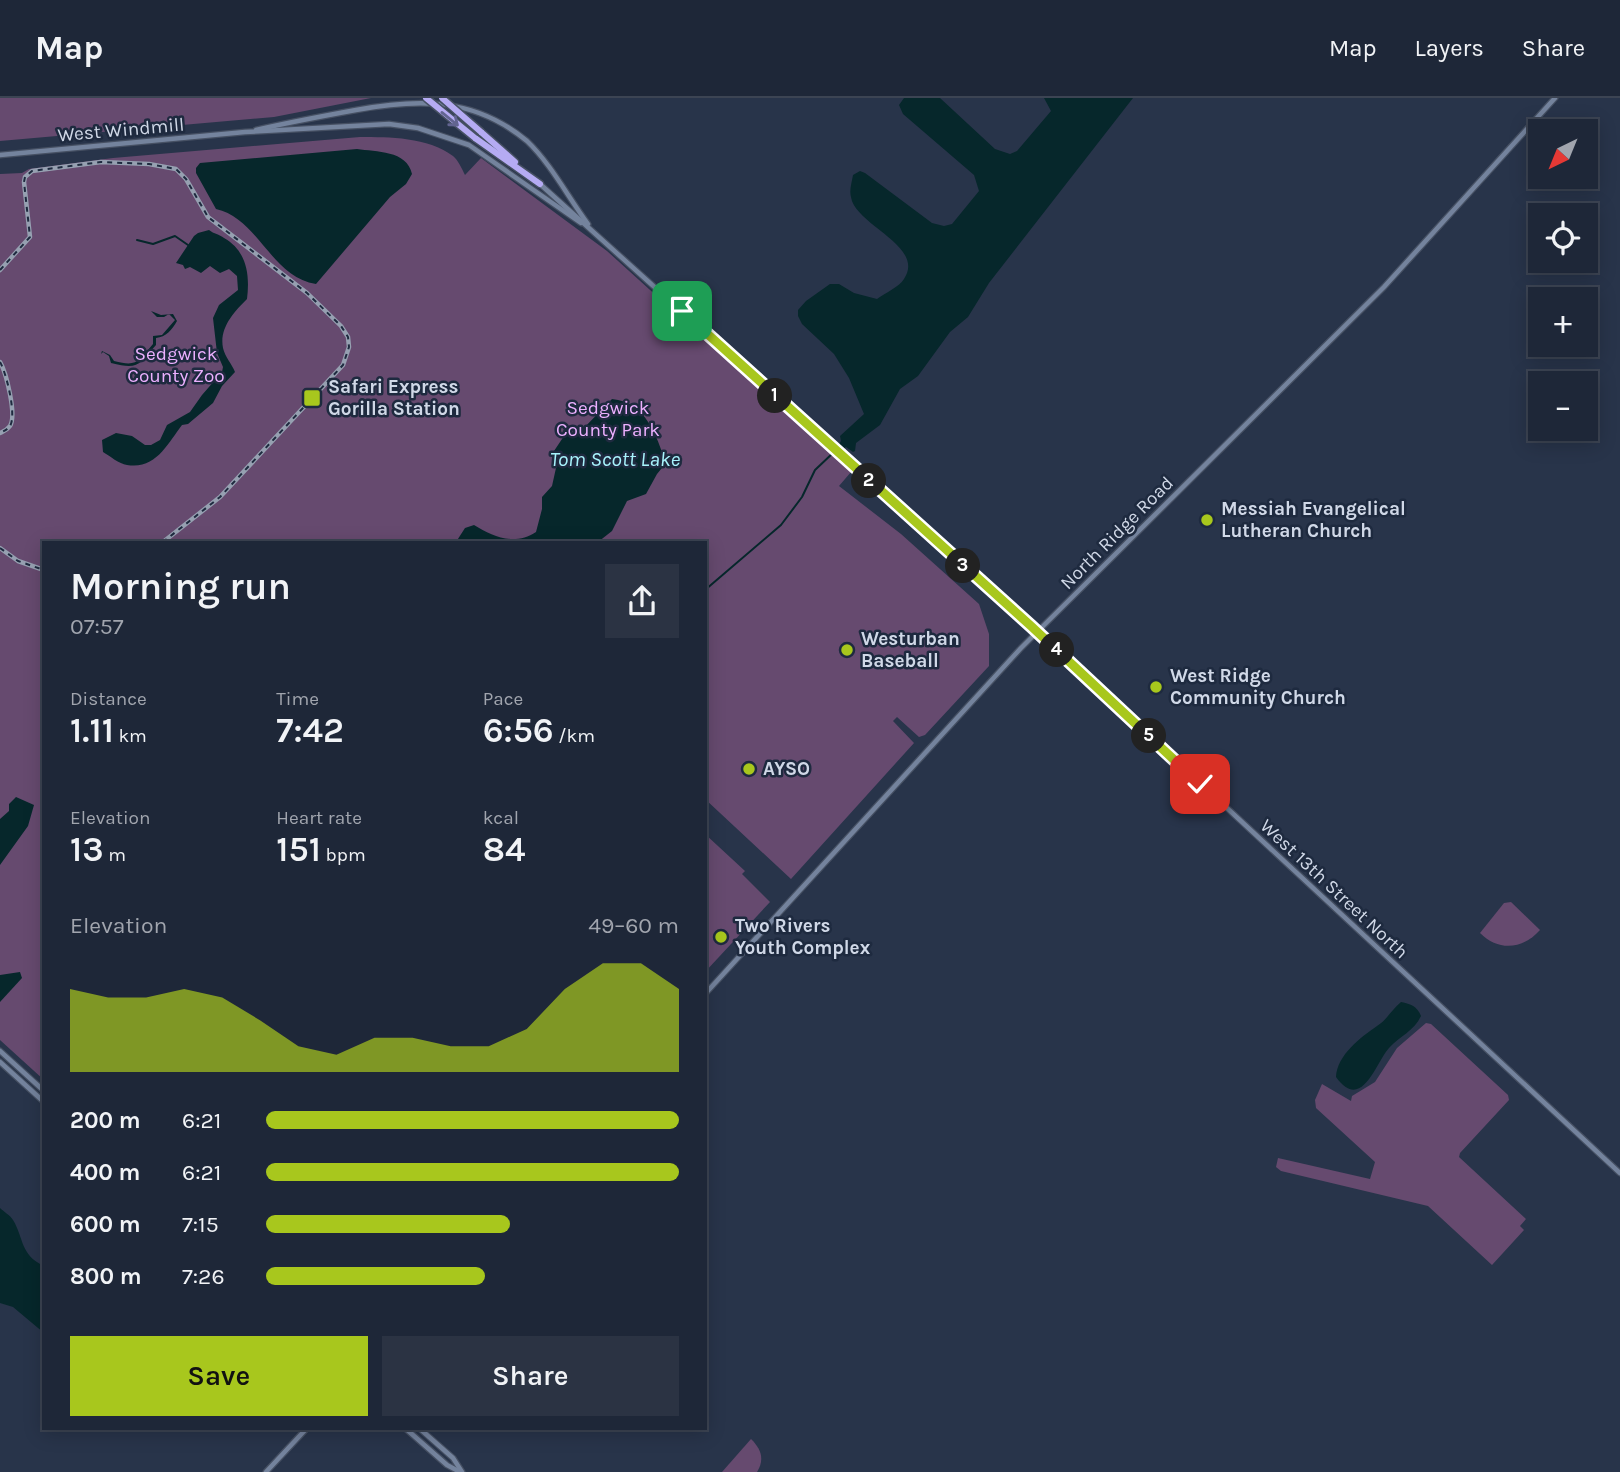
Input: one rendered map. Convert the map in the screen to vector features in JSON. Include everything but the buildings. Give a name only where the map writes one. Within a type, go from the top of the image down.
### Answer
[{"type":"highway","points":[[426,98],[475,138],[540,184]]},
{"type":"highway","points":[[442,98],[540,184]]},
{"type":"street","name":"North Ridge Road","points":[[707,992],[1037,632],[1384,287],[1555,98]]},
{"type":"street","name":"West 13th Street North","points":[[245,132],[302,119],[409,101],[435,100],[471,107],[503,122],[529,142],[593,232]]},
{"type":"street","name":"West 13th Street North","points":[[245,132],[389,124],[436,133],[469,145],[482,153],[593,232]]},
{"type":"street","name":"West Windmill","points":[[0,155],[245,132]]},
{"type":"street","name":"West 13th Street North","points":[[540,184],[1037,632],[1620,1173]]},
{"type":"street","points":[[0,1051],[42,1089]]},
{"type":"street","points":[[0,1062],[42,1100]]},
{"type":"street","points":[[266,1472],[305,1430]]},
{"type":"street","points":[[407,1430],[447,1465],[461,1472]]},
{"type":"street","points":[[421,1430],[453,1458],[461,1472]]},
{"type":"green space","points":[[0,98],[371,98],[274,117],[0,141]]},
{"type":"green space","points":[[383,137],[408,139],[443,150],[453,156],[465,175],[481,158],[607,251],[851,472],[839,486],[901,534],[979,604],[989,634],[989,666],[925,735],[919,737],[897,717],[893,721],[914,743],[791,879],[707,801],[707,541],[42,541],[42,1078],[0,1040],[0,174],[113,158]]},
{"type":"green space","name":"Two Rivers Youth Complex","points":[[707,836],[745,871],[742,874],[770,902],[707,970]]},
{"type":"green space","points":[[1511,902],[1540,930],[1526,941],[1511,946],[1487,939],[1480,933],[1504,903]]},
{"type":"green space","points":[[1426,1023],[1431,1024],[1508,1095],[1509,1100],[1459,1157],[1526,1219],[1520,1226],[1524,1230],[1492,1265],[1428,1206],[1281,1171],[1276,1167],[1278,1158],[1370,1179],[1375,1162],[1316,1108],[1315,1100],[1322,1084],[1351,1101],[1352,1096],[1375,1082],[1397,1048]]},
{"type":"green space","points":[[751,1439],[761,1454],[757,1472],[722,1472]]},
{"type":"water","points":[[904,98],[940,98],[995,149],[1010,154],[1017,151],[1051,111],[1044,98],[1133,98],[989,283],[968,317],[950,332],[918,376],[900,389],[880,425],[856,443],[853,452],[846,447],[842,450],[838,446],[840,436],[864,414],[849,378],[834,354],[802,324],[798,310],[830,284],[839,284],[854,293],[877,299],[902,282],[908,267],[906,256],[898,246],[855,207],[850,194],[853,175],[860,171],[865,173],[932,223],[944,226],[952,224],[979,191],[974,175],[903,114],[899,105]]},
{"type":"water","points":[[357,149],[397,156],[409,166],[412,174],[316,284],[287,271],[243,224],[216,209],[196,173],[200,163]]},
{"type":"water","points":[[209,230],[232,243],[242,257],[247,273],[247,299],[225,327],[222,341],[235,372],[222,386],[213,403],[188,424],[182,425],[160,454],[137,465],[118,462],[103,452],[102,440],[116,433],[132,436],[145,445],[160,440],[167,425],[190,412],[222,372],[213,318],[219,305],[238,290],[237,276],[229,269],[220,273],[210,266],[201,273],[190,267],[185,269],[183,265],[176,263],[194,236]]},
{"type":"water","points":[[151,311],[161,315],[168,314],[157,317]]},
{"type":"water","points":[[169,314],[173,314],[177,321],[166,335],[156,338],[156,345],[137,364],[127,366],[111,363],[109,356],[103,352],[101,354],[102,351],[110,355],[114,361],[122,363],[136,362],[153,344],[153,336],[162,335],[175,320]]},
{"type":"water","name":"Tom Scott Lake","points":[[612,399],[624,401],[641,413],[648,422],[666,463],[646,494],[627,501],[612,531],[599,541],[457,541],[465,528],[474,525],[489,533],[512,539],[536,532],[542,497],[552,486],[556,468],[554,451],[564,436],[582,430]]},
{"type":"water","points":[[16,797],[34,805],[28,826],[0,865],[0,819],[9,811],[9,804]]},
{"type":"water","points":[[20,972],[22,978],[0,1002],[0,975]]},
{"type":"water","points":[[1401,1002],[1418,1010],[1421,1016],[1418,1021],[1389,1048],[1361,1087],[1353,1090],[1345,1087],[1336,1077],[1345,1054],[1357,1041],[1384,1021]]},
{"type":"water","points":[[0,1208],[13,1220],[31,1257],[42,1265],[42,1331],[13,1307],[0,1303]]},
{"type":"waterway","points":[[137,240],[153,244],[175,236],[188,245]]},
{"type":"waterway","points":[[707,588],[781,525],[802,497],[815,470],[834,452]]},
{"type":"railway","points":[[0,270],[30,237],[24,182],[25,177],[32,171],[101,162],[149,164],[176,169],[186,179],[208,217],[307,293],[341,326],[348,337],[349,347],[343,365],[220,497],[164,541]]},
{"type":"railway","points":[[0,362],[8,384],[12,413],[10,426],[0,433]]},
{"type":"railway","points":[[0,548],[18,561],[42,569]]},
{"type":"place","name":"Safari Express Gorilla Station","points":[[312,398]]},
{"type":"place","name":"Messiah Evangelical Lutheran Church","points":[[1207,520]]},
{"type":"place","name":"Westurban Baseball","points":[[847,650]]},
{"type":"place","name":"West Ridge Community Church","points":[[1156,687]]},
{"type":"place","name":"AYSO","points":[[749,769]]},
{"type":"place","name":"Two Rivers Youth Complex","points":[[721,937]]},
{"type":"route","points":[[682,311],[1031,626],[1200,784]]},
{"type":"park label","name":"Sedgwick County Zoo","points":[[176,365]]},
{"type":"park label","name":"Sedgwick County Park","points":[[608,419]]}]
